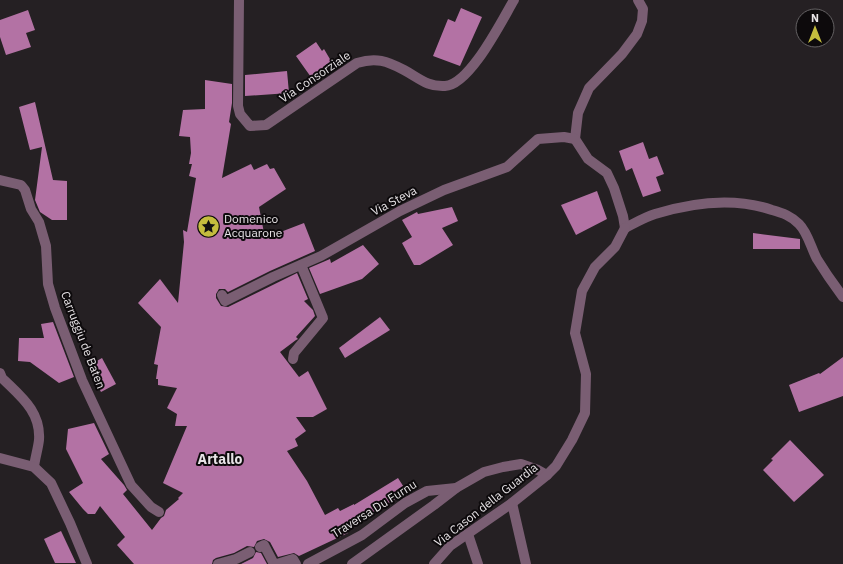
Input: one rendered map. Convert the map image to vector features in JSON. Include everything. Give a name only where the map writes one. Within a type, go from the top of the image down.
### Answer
[{"type":"street","name":"Via Consorziale","points":[[239,0],[238,106],[240,114],[250,126],[266,125],[358,63],[365,60],[382,60],[428,84],[447,86],[457,82],[473,67],[514,0]]},
{"type":"street","points":[[638,0],[643,9],[642,21],[637,34],[622,54],[589,88],[578,112],[575,139],[588,159],[607,173],[623,216],[625,228],[654,214],[694,205],[723,201],[758,205],[789,215],[800,225],[817,258],[843,297]]},
{"type":"street","name":"Via Steva","points":[[224,298],[321,256],[400,211],[444,190],[506,167],[538,139],[564,137],[575,139]]},
{"type":"street","name":"Carruggiu de Baten","points":[[0,180],[21,185],[25,190],[31,209],[39,222],[46,246],[48,284],[54,308],[82,380],[114,450],[132,485],[151,507],[158,512]]},
{"type":"street","name":"Via Cason della Guardia","points":[[434,564],[450,546],[512,503],[547,475],[556,466],[572,440],[585,414],[586,374],[575,333],[582,291],[595,267],[615,246],[625,228]]},
{"type":"street","points":[[293,359],[294,353],[323,318],[301,265]]},
{"type":"street","points":[[0,374],[2,378],[30,407],[38,422],[39,439],[34,467]]},
{"type":"street","points":[[0,458],[17,461],[34,467],[51,483],[87,564]]},
{"type":"street","name":"Traversa Du Furnu","points":[[352,564],[456,488],[484,472],[503,466],[520,464],[538,470],[547,475]]},
{"type":"street","name":"Traversa Du Furnu","points":[[308,564],[362,535],[405,503],[427,491],[456,488]]},
{"type":"street","points":[[512,503],[526,564]]},
{"type":"street","points":[[468,534],[478,564]]},
{"type":"street","points":[[218,564],[236,559],[264,545],[274,564]]},
{"type":"street","points":[[277,564],[293,559],[296,564]]},
{"type":"building","points":[[461,8],[482,17],[460,66],[433,56],[448,19],[455,22]]},
{"type":"building","points":[[28,10],[35,30],[26,33],[31,47],[6,55],[0,37],[0,20]]},
{"type":"building","points":[[316,42],[322,51],[324,49],[334,66],[313,80],[296,56]]},
{"type":"building","points":[[287,71],[289,93],[245,96],[245,75]]},
{"type":"building","points":[[205,80],[232,84],[232,103],[229,122],[231,124],[222,178],[251,164],[254,170],[267,164],[270,169],[274,168],[286,189],[259,207],[265,238],[304,223],[315,251],[228,292],[225,289],[219,289],[216,294],[216,298],[221,306],[228,307],[297,273],[308,299],[304,301],[313,310],[315,316],[296,337],[298,339],[280,352],[299,377],[308,371],[327,409],[313,417],[296,417],[306,431],[295,439],[298,446],[287,451],[307,481],[325,515],[338,508],[340,511],[354,505],[398,478],[407,492],[347,528],[348,533],[299,556],[294,553],[278,557],[270,542],[264,539],[257,541],[254,547],[247,546],[234,553],[216,558],[213,560],[212,564],[134,564],[117,545],[125,537],[100,506],[95,514],[88,514],[69,492],[83,483],[66,449],[68,429],[94,423],[109,454],[101,459],[124,485],[127,490],[123,494],[152,530],[164,516],[166,510],[179,499],[178,498],[183,493],[163,483],[187,426],[175,426],[177,414],[167,408],[177,388],[158,385],[158,379],[156,379],[158,365],[154,364],[161,327],[138,303],[160,279],[178,303],[184,242],[183,230],[187,232],[196,178],[189,176],[192,164],[189,164],[191,153],[190,137],[179,136],[183,110],[205,109]]},
{"type":"building","points":[[35,102],[53,180],[67,181],[67,220],[52,220],[40,212],[35,200],[42,147],[30,150],[19,107]]},
{"type":"building","points":[[643,142],[649,159],[657,156],[664,174],[656,177],[661,191],[643,197],[632,168],[626,171],[619,151]]},
{"type":"building","points":[[597,191],[607,219],[576,235],[561,205]]},
{"type":"building","points":[[452,207],[458,221],[442,228],[453,245],[420,265],[414,265],[402,243],[412,237],[402,220],[417,212],[418,214]]},
{"type":"building","points":[[753,233],[800,239],[800,249],[753,249]]},
{"type":"building","points":[[363,245],[379,264],[362,279],[320,294],[309,268],[330,259],[331,263]]},
{"type":"building","points":[[380,317],[390,330],[345,358],[339,348]]},
{"type":"building","points":[[53,322],[74,377],[59,383],[30,362],[18,361],[19,338],[44,338],[41,324]]},
{"type":"building","points":[[843,357],[843,396],[799,412],[789,385],[819,373],[820,374]]},
{"type":"building","points":[[102,358],[116,384],[101,392],[88,366]]},
{"type":"building","points":[[790,440],[824,475],[794,502],[763,470],[773,460],[771,459]]},
{"type":"building","points":[[61,531],[76,563],[55,563],[44,539]]},
{"type":"building","points":[[256,552],[261,553],[267,564],[241,564],[253,558]]},
{"type":"place","name":"Domenico Acquarone","points":[[209,226]]},
{"type":"district","name":"Artallo","points":[[220,459]]}]
